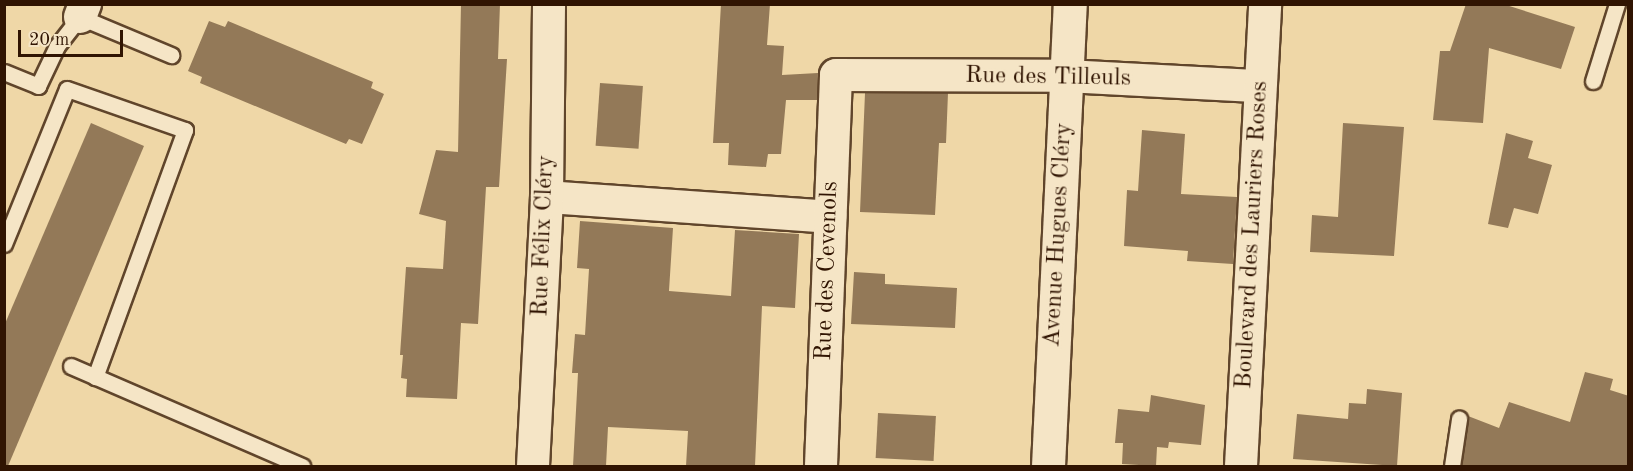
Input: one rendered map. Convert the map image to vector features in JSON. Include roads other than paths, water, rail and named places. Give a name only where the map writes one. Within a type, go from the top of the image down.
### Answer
[{"type":"street","name":"Rue Félix Cléry","points":[[533,466],[547,197],[549,4]]},
{"type":"street","name":"Avenue Hugues Cléry","points":[[1047,466],[1070,4]]},
{"type":"street","name":"Boulevard des Lauriers Roses","points":[[1241,466],[1265,4]]},
{"type":"street","name":"Rue des Tilleuls","points":[[836,75],[1066,76],[1260,86]]},
{"type":"street","name":"Rue des Cevenols","points":[[821,466],[836,75]]},
{"type":"street","points":[[547,197],[830,217]]},
{"type":"lane","points":[[1593,81],[1617,4]]},
{"type":"lane","points":[[4,72],[38,86],[57,46],[83,11],[171,55]]},
{"type":"lane","points":[[4,244],[67,89],[185,130],[95,376]]},
{"type":"lane","points":[[71,366],[302,466]]},
{"type":"lane","points":[[1452,466],[1459,419]]}]
